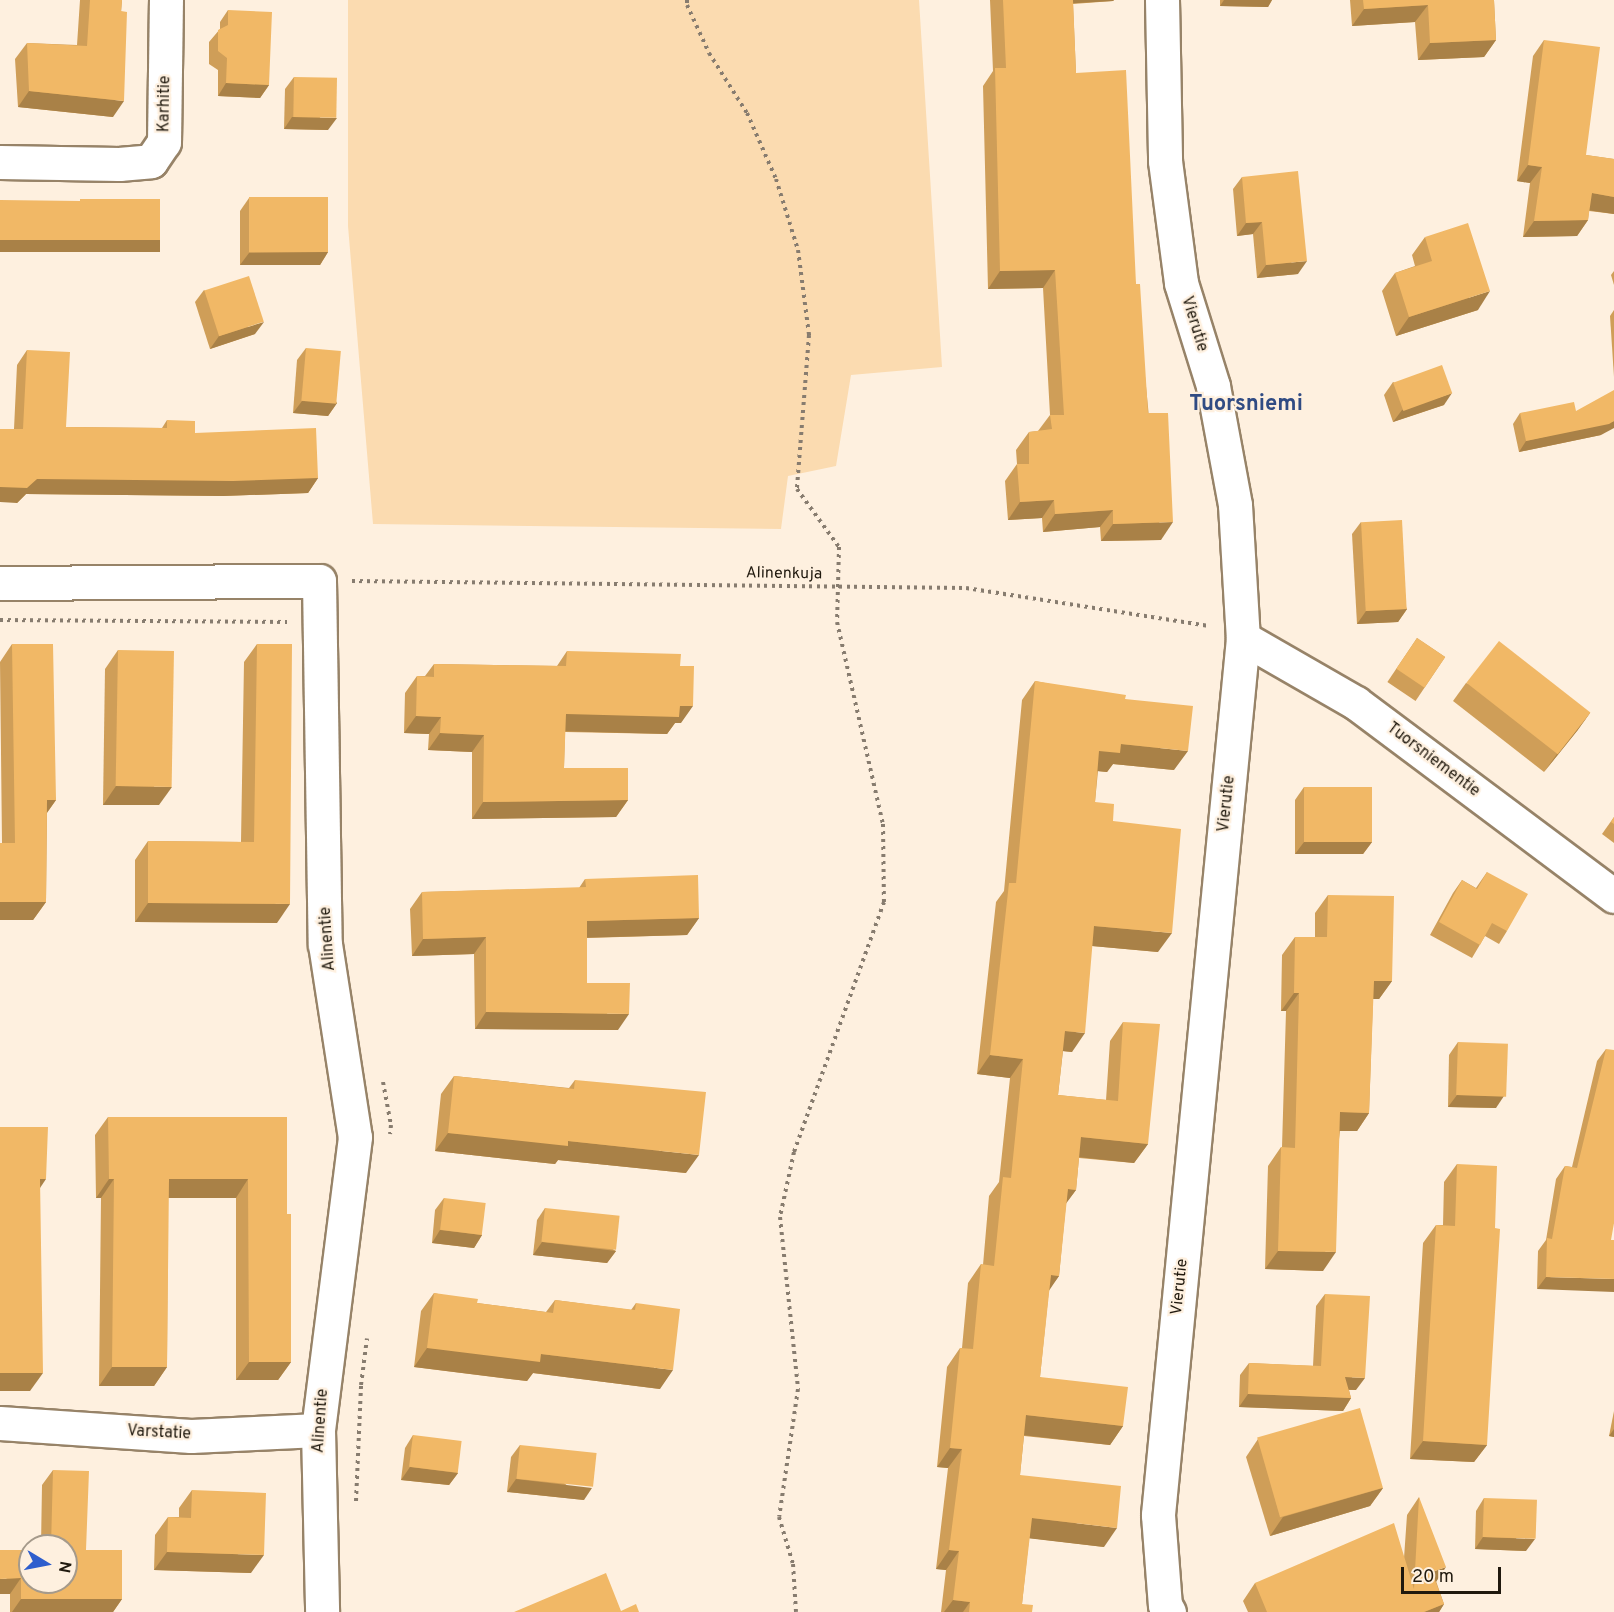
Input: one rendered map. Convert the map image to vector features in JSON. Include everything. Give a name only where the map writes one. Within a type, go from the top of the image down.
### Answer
[{"type":"street","name":"Karhitie","points":[[0,162],[119,164],[151,161],[164,142],[166,0]]},
{"type":"street","name":"Vierutie","points":[[1162,0],[1166,172],[1181,283],[1213,386],[1235,505],[1243,638],[1158,1515],[1165,1605],[1169,1612]]},
{"type":"street","points":[[0,583],[319,581]]},
{"type":"street","name":"Alinentie","points":[[319,581],[325,944],[355,1137],[318,1430],[322,1612]]},
{"type":"street","name":"Tuorsniementie","points":[[1243,638],[1356,703],[1614,896]]},
{"type":"street","name":"Varstatie","points":[[0,1423],[191,1436],[318,1430]]},
{"type":"path","points":[[687,0],[687,6],[710,53],[747,113],[776,179],[798,250],[808,335],[797,489],[839,547],[837,622],[883,824],[884,902],[795,1152],[780,1217],[798,1389],[779,1517],[793,1564],[796,1612]]},
{"type":"path","name":"Alinenkuja","points":[[319,581],[966,588],[1206,626],[1243,638]]},
{"type":"shaded area","points":[[348,0],[919,0],[942,367],[851,375],[836,466],[788,476],[781,529],[373,524],[348,226]]},
{"type":"building","points":[[90,0],[122,0],[121,11],[127,12],[124,101],[29,91],[27,43],[87,46]]},
{"type":"building","points":[[1003,0],[1073,0],[1076,73],[1126,70],[1136,284],[1140,284],[1148,413],[1168,413],[1173,522],[1113,524],[1113,510],[1055,514],[1054,500],[1020,502],[1017,464],[1029,464],[1029,432],[1052,429],[1050,415],[1064,415],[1055,270],[1000,271],[995,68],[1006,68]]},
{"type":"building","points":[[1363,0],[1494,0],[1496,40],[1430,43],[1428,5],[1364,9]]},
{"type":"building","points":[[228,10],[272,12],[269,85],[226,83],[227,58],[218,51],[218,30],[228,25]]},
{"type":"building","points":[[1544,40],[1600,47],[1586,155],[1614,159],[1614,197],[1592,193],[1588,220],[1534,221],[1542,167],[1528,165]]},
{"type":"building","points":[[294,77],[337,78],[336,118],[293,117]]},
{"type":"building","points":[[1298,171],[1307,261],[1266,265],[1262,222],[1246,223],[1242,177]]},
{"type":"building","points":[[249,197],[328,197],[328,252],[249,252]]},
{"type":"building","points":[[80,199],[160,199],[160,240],[0,240],[0,200],[80,201]]},
{"type":"building","points":[[1468,223],[1490,291],[1409,317],[1395,273],[1432,261],[1425,237]]},
{"type":"building","points":[[249,276],[264,322],[219,336],[204,291]]},
{"type":"building","points":[[306,348],[341,351],[336,404],[301,401]]},
{"type":"building","points":[[27,350],[70,352],[66,427],[167,428],[167,420],[195,421],[195,433],[316,428],[318,478],[233,481],[37,479],[27,488],[0,487],[0,429],[23,429]]},
{"type":"building","points":[[1442,365],[1452,393],[1403,411],[1393,383]]},
{"type":"building","points":[[1614,390],[1614,421],[1609,424],[1526,441],[1520,413],[1574,402],[1576,411]]},
{"type":"building","points":[[1402,520],[1407,609],[1366,611],[1361,522]]},
{"type":"building","points":[[1417,638],[1445,657],[1424,688],[1396,669]]},
{"type":"building","points":[[1499,641],[1590,712],[1558,754],[1466,683]]},
{"type":"building","points":[[12,644],[53,644],[56,800],[47,800],[46,902],[0,902],[0,843],[15,843]]},
{"type":"building","points":[[257,644],[292,644],[290,904],[148,903],[148,841],[254,842]]},
{"type":"building","points":[[118,650],[174,651],[172,787],[116,786]]},
{"type":"building","points":[[567,651],[681,654],[680,666],[694,666],[693,706],[680,706],[679,717],[566,714],[564,768],[628,768],[628,800],[483,802],[484,735],[440,733],[441,717],[416,716],[417,676],[434,677],[434,664],[566,666]]},
{"type":"building","points":[[1035,681],[1126,695],[1125,699],[1193,706],[1188,751],[1121,744],[1120,753],[1099,751],[1095,802],[1114,804],[1113,821],[1181,829],[1172,933],[1094,926],[1085,1033],[1065,1031],[1058,1095],[1118,1101],[1123,1022],[1160,1024],[1148,1144],[1081,1137],[1076,1190],[1068,1189],[1059,1276],[1051,1275],[1040,1377],[1128,1387],[1123,1426],[1026,1415],[1020,1475],[1121,1486],[1117,1528],[1032,1518],[1022,1604],[1033,1605],[1032,1612],[969,1612],[970,1602],[953,1600],[959,1551],[949,1550],[962,1449],[950,1448],[960,1348],[973,1349],[981,1264],[994,1266],[1003,1177],[1011,1178],[1023,1059],[990,1055],[1009,883],[1016,883]]},
{"type":"building","points":[[1304,787],[1372,787],[1372,842],[1304,842]]},
{"type":"building","points":[[1487,872],[1528,894],[1507,931],[1492,923],[1480,945],[1439,922],[1462,880],[1477,889]]},
{"type":"building","points":[[698,875],[699,918],[587,921],[587,983],[630,983],[629,1014],[486,1012],[486,937],[423,939],[422,892],[586,887],[585,879]]},
{"type":"building","points":[[1328,895],[1394,896],[1392,981],[1374,981],[1369,1113],[1340,1112],[1336,1252],[1278,1251],[1281,1147],[1295,1148],[1299,993],[1294,993],[1295,937],[1327,937]]},
{"type":"building","points":[[1458,1042],[1508,1044],[1506,1097],[1456,1095]]},
{"type":"building","points":[[1606,1049],[1614,1050],[1614,1223],[1611,1240],[1614,1240],[1614,1279],[1546,1277],[1547,1238],[1552,1239],[1565,1166],[1577,1168]]},
{"type":"building","points":[[454,1076],[574,1089],[575,1080],[706,1092],[699,1155],[568,1141],[568,1146],[448,1133]]},
{"type":"building","points":[[108,1117],[287,1117],[287,1214],[291,1214],[291,1362],[249,1362],[248,1179],[169,1179],[167,1367],[112,1367],[114,1179],[109,1179]]},
{"type":"building","points":[[0,1127],[48,1127],[46,1179],[40,1179],[43,1373],[0,1373]]},
{"type":"building","points":[[1457,1164],[1497,1166],[1495,1228],[1500,1229],[1487,1445],[1423,1441],[1436,1225],[1455,1226]]},
{"type":"building","points":[[444,1198],[486,1203],[482,1235],[440,1230]]},
{"type":"building","points":[[545,1208],[620,1216],[616,1250],[541,1242]]},
{"type":"building","points":[[434,1293],[478,1299],[477,1303],[553,1313],[555,1300],[635,1310],[636,1303],[680,1309],[673,1370],[541,1354],[540,1362],[427,1348]]},
{"type":"building","points":[[1325,1294],[1370,1296],[1365,1378],[1345,1377],[1351,1398],[1248,1394],[1249,1363],[1321,1366]]},
{"type":"building","points":[[1360,1408],[1383,1488],[1280,1517],[1257,1437]]},
{"type":"building","points":[[413,1435],[462,1441],[458,1473],[409,1467]]},
{"type":"building","points":[[520,1445],[597,1453],[593,1487],[516,1479]]},
{"type":"building","points":[[53,1470],[89,1471],[86,1550],[122,1550],[122,1599],[21,1599],[21,1594],[78,1594],[78,1534],[51,1534]]},
{"type":"building","points":[[192,1490],[266,1493],[264,1555],[167,1552],[168,1517],[191,1518]]},
{"type":"building","points":[[1419,1497],[1446,1567],[1432,1572],[1444,1604],[1424,1612],[1267,1612],[1255,1583],[1394,1523],[1414,1589]]},
{"type":"building","points":[[1484,1498],[1537,1500],[1536,1539],[1483,1537]]},
{"type":"building","points":[[0,1550],[18,1550],[18,1578],[0,1579]]},
{"type":"building","points":[[606,1573],[621,1611],[636,1604],[639,1612],[514,1612]]},
{"type":"district","name":"Tuorsniemi","points":[[1246,405]]}]
